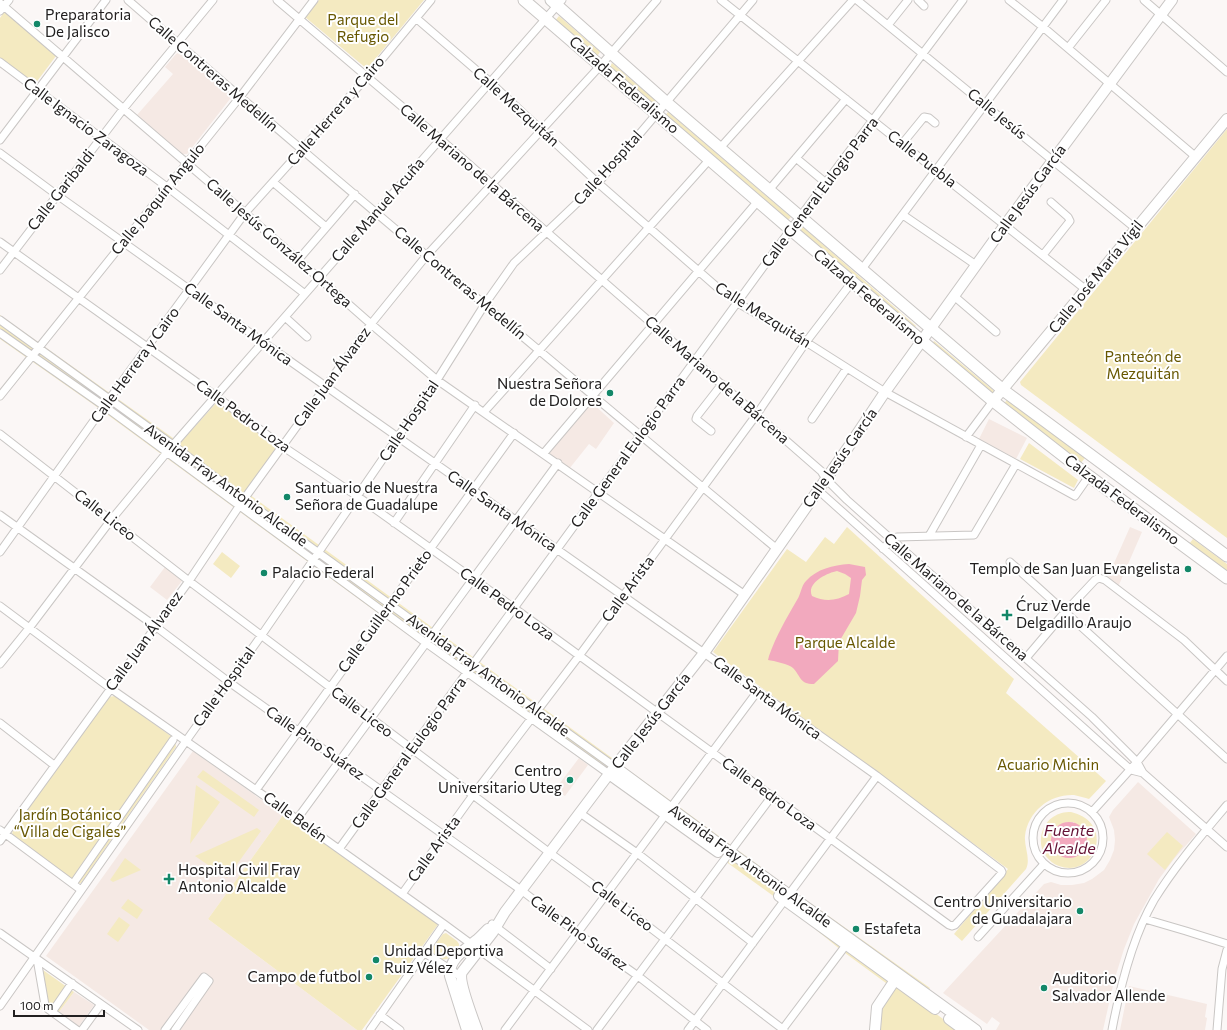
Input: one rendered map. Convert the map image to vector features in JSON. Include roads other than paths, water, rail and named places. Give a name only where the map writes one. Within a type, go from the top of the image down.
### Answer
[{"type":"main road","name":"Calzada Federalismo","points":[[524,0],[791,230],[993,401],[1089,476],[1227,578]]},
{"type":"main road","name":"Calzada Federalismo","points":[[557,2],[611,54],[666,102],[1003,390],[1227,556]]},
{"type":"street","points":[[1,7],[8,0]]},
{"type":"street","points":[[0,140],[106,0]]},
{"type":"street","name":"Calle Contreras Medellín","points":[[128,0],[302,150],[640,436],[777,549]]},
{"type":"street","name":"Calle Garibaldi","points":[[0,270],[124,108],[213,0]]},
{"type":"street","name":"Calle Mariano de la Bárcena","points":[[276,0],[440,139],[546,233],[821,471],[826,479],[847,500],[891,540],[1092,717],[1137,762],[1143,773],[1227,847]]},
{"type":"street","name":"Calle Joaquín Angulo","points":[[0,396],[240,97],[314,0]]},
{"type":"street","name":"Calle Herrera y Cairo","points":[[0,552],[245,212],[367,77],[431,0]]},
{"type":"street","name":"Calle Juan Álvarez","points":[[0,841],[2,832],[54,765],[189,581],[239,506],[371,324],[427,255],[611,54],[657,0]]},
{"type":"street","name":"Calle Puebla","points":[[721,0],[1085,289]]},
{"type":"street","name":"Calle Hospital","points":[[0,1006],[36,958],[81,890],[314,560],[437,380],[485,304],[519,256],[546,233],[598,183],[753,0]]},
{"type":"street","points":[[720,148],[853,0]]},
{"type":"street","name":"Calle Jesús","points":[[857,0],[1135,228]]},
{"type":"street","points":[[888,25],[908,0]]},
{"type":"street","points":[[918,0],[924,6]]},
{"type":"street","name":"Calle General Eulogio Parra","points":[[339,849],[738,302],[963,0]]},
{"type":"street","points":[[1009,0],[1111,84],[1196,157]]},
{"type":"street","points":[[862,269],[1063,0]]},
{"type":"street","points":[[1068,48],[1106,0]]},
{"type":"street","points":[[1144,0],[1227,72]]},
{"type":"street","name":"Calle Jesús García","points":[[460,976],[479,938],[494,926],[704,653],[885,392],[976,265],[1172,0]]},
{"type":"street","name":"Calle Manuel Acuña","points":[[0,664],[111,520],[166,453],[546,18],[557,2]]},
{"type":"street","name":"Calle Jesús González Ortega","points":[[1,7],[63,56],[124,108],[437,380],[544,453],[745,595]]},
{"type":"street","name":"Calle Mezquitán","points":[[416,18],[490,82],[598,183],[649,228],[718,288],[738,302],[806,342],[885,392],[1075,496],[1089,476]]},
{"type":"street","name":"Calle Ignacio Zaragoza","points":[[0,62],[168,187],[305,294]]},
{"type":"street","points":[[769,190],[846,99]]},
{"type":"street","points":[[902,144],[924,117],[929,118],[935,123]]},
{"type":"street","name":"Calle José María Vigil","points":[[966,437],[993,401],[1227,119]]},
{"type":"street","name":"Calle Santa Mónica","points":[[0,153],[326,387],[877,776],[1002,872]]},
{"type":"street","points":[[796,158],[826,183]]},
{"type":"street","points":[[484,412],[710,159]]},
{"type":"street","points":[[273,182],[326,227]]},
{"type":"street","points":[[299,259],[355,194]]},
{"type":"street","points":[[544,453],[758,201]]},
{"type":"street","points":[[1043,255],[1070,221],[1068,217],[1050,202]]},
{"type":"street","points":[[903,215],[976,265]]},
{"type":"street","name":"Calle Pedro Loza","points":[[0,242],[216,396],[282,446],[357,496],[514,608],[830,839],[952,926],[960,920],[1002,872]]},
{"type":"street","name":"Calle Arista","points":[[402,894],[473,795],[579,656],[756,414],[806,342],[852,282]]},
{"type":"street","points":[[954,296],[996,332]]},
{"type":"street","points":[[285,317],[307,338]]},
{"type":"street","name":"Avenida Fray Antonio Alcalde","points":[[0,320],[537,711],[612,771]]},
{"type":"street","name":"Avenida Fray Antonio Alcalde","points":[[0,333],[104,406],[426,643],[532,718],[612,771],[786,897],[976,1030]]},
{"type":"street","points":[[812,419],[847,368]]},
{"type":"street","points":[[711,432],[696,419],[722,384]]},
{"type":"street","points":[[394,523],[475,405]]},
{"type":"street","name":"Calle Guillermo Prieto","points":[[256,790],[514,433]]},
{"type":"street","name":"Calle Liceo","points":[[0,434],[261,636],[550,853],[607,894],[783,1030]]},
{"type":"street","points":[[929,536],[981,445]]},
{"type":"street","points":[[297,819],[558,463]]},
{"type":"street","points":[[883,549],[891,540],[897,537],[972,536],[976,534],[1016,464]]},
{"type":"street","name":"Calle Mariano de la Bárcena","points":[[818,490],[1130,770],[1143,773]]},
{"type":"street","name":"Calle Pino Suárez","points":[[0,515],[155,626],[228,682],[521,890],[577,933],[638,976],[707,1030]]},
{"type":"street","points":[[1010,562],[1227,759]]},
{"type":"street","points":[[1026,658],[1065,612],[1095,580],[1099,578],[1105,580],[1184,640],[1227,681]]},
{"type":"street","name":"Calle Belén","points":[[0,606],[110,688],[444,924],[588,1030]]},
{"type":"street","points":[[978,634],[991,628]]},
{"type":"street","points":[[1000,654],[1012,646]]},
{"type":"street","points":[[1092,812],[1178,715],[1227,656]]},
{"type":"street","points":[[506,1030],[758,692]]},
{"type":"street","points":[[0,723],[54,765]]},
{"type":"street","points":[[75,881],[173,740]]},
{"type":"street","points":[[688,1030],[877,776]]},
{"type":"street","points":[[598,1030],[772,796]]},
{"type":"street","points":[[1072,803],[1082,806],[1092,812],[1102,831],[1103,842],[1100,853],[1094,862],[1085,869],[1075,873],[1058,872],[1044,864],[1037,856],[1033,834],[1036,824],[1042,814],[1061,804],[1072,803]]},
{"type":"street","points":[[1112,1030],[1121,986],[1131,953],[1154,901],[1165,882],[1183,858],[1227,806]]},
{"type":"street","points":[[580,813],[637,853],[753,943]]},
{"type":"street","points":[[2,832],[81,890]]},
{"type":"street","points":[[978,937],[1044,864]]},
{"type":"street","name":"Avenida Fray Antonio Alcalde","points":[[786,897],[846,945],[964,1030]]},
{"type":"street","points":[[1145,919],[1227,944]]},
{"type":"street","points":[[370,1030],[444,924]]},
{"type":"street","points":[[494,926],[551,969]]},
{"type":"street","points":[[0,933],[138,1030]]},
{"type":"street","points":[[783,1030],[797,1009],[846,945]]},
{"type":"street","name":"Calle Jesús García","points":[[449,969],[455,959],[475,947]]},
{"type":"street","points":[[1217,1030],[1222,969],[1227,950]]},
{"type":"street","points":[[425,953],[460,976],[477,1030]]},
{"type":"street","points":[[36,958],[45,1005],[52,1012],[77,1030]]},
{"type":"street","points":[[449,969],[467,1030]]},
{"type":"street","points":[[165,1030],[204,978],[209,981],[175,1030]]},
{"type":"street","points":[[875,1030],[877,1007],[895,980],[901,980],[940,1008],[946,1009]]},
{"type":"street","points":[[52,1012],[72,984]]},
{"type":"street","points":[[82,1030],[101,1004]]},
{"type":"street","points":[[380,1015],[400,1030]]},
{"type":"water","points":[[849,564],[865,567],[866,575],[862,580],[856,613],[839,642],[838,661],[814,684],[809,684],[801,679],[793,668],[768,660],[769,656],[804,583],[815,573],[831,567]],"holes":[[[837,571],[851,578],[849,594],[830,600],[812,596],[812,587],[818,579]]]},
{"type":"water","name":"Fuente Alcalde","points":[[1073,822],[1082,827],[1086,833],[1086,847],[1082,853],[1073,858],[1065,858],[1056,853],[1052,847],[1051,836],[1056,827],[1062,823]]},
{"type":"place","name":"Preparatoria De Jalisco","points":[[37,24]]},
{"type":"place","name":"Nuestra Señora de Dolores","points":[[610,393]]},
{"type":"place","name":"Santuario de Nuestra Señora de Guadalupe","points":[[287,497]]},
{"type":"place","name":"Templo de San Juan Evangelista","points":[[1188,569]]},
{"type":"place","name":"Palacio Federal","points":[[264,573]]},
{"type":"place","name":"Ćruz Verde Delgadillo Araujo","points":[[1007,615]]},
{"type":"place","name":"Centro Universitario Uteg","points":[[570,780]]},
{"type":"place","name":"Hospital Civil Fray Antonio Alcalde","points":[[169,879]]},
{"type":"place","name":"Centro Universitario de Guadalajara","points":[[1080,911]]},
{"type":"place","name":"Estafeta","points":[[856,929]]},
{"type":"place","name":"Unidad Deportiva Ruiz Vélez","points":[[376,960]]},
{"type":"place","name":"Campo de futbol","points":[[369,977]]},
{"type":"place","name":"Auditorio Salvador Allende","points":[[1044,988]]},
{"type":"park label","name":"Parque del Refugio","points":[[363,28]]},
{"type":"park label","name":"Panteón de Mezquitán","points":[[1143,366]]},
{"type":"park label","name":"Parque Alcalde","points":[[845,643]]},
{"type":"park label","name":"Acuario Michin","points":[[1048,765]]},
{"type":"park label","name":"Jardín Botánico “Villa de Cigales”","points":[[70,824]]}]
